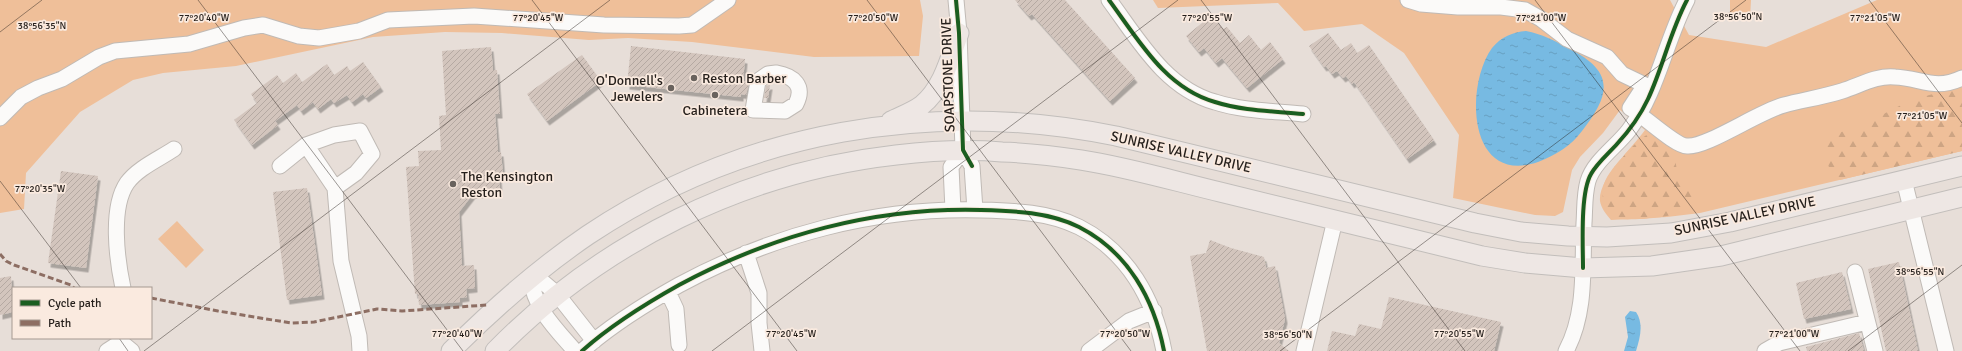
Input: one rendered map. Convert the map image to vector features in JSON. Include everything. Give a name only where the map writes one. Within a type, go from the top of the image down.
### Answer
[{"type":"main road","points":[[882,126],[921,105],[932,94],[942,77],[959,33]]},
{"type":"main road","name":"SUNRISE VALLEY DRIVE","points":[[450,351],[488,315],[576,244],[615,218],[642,203],[704,173],[745,157],[796,142],[882,126],[961,120],[1002,120],[1046,124],[1100,132],[1475,223],[1521,232],[1583,237],[1642,235],[1710,226],[1962,166]]},
{"type":"main road","points":[[495,351],[557,294],[587,273],[653,232],[717,200],[793,174],[834,164],[916,153],[963,150],[1001,152],[1080,160],[1482,256],[1524,263],[1583,268],[1652,266],[1721,256],[1962,198]]},
{"type":"street","points":[[0,118],[21,97],[38,88],[62,79],[99,57],[115,51],[189,44],[244,28],[263,25],[300,36],[319,38],[359,31],[388,20],[467,16],[604,25],[679,26],[692,25],[728,0]]},
{"type":"street","name":"SOAPSTONE DRIVE","points":[[956,0],[959,33],[963,150]]},
{"type":"street","points":[[1109,0],[1155,62],[1181,86],[1194,94],[1214,102],[1232,106],[1303,114]]},
{"type":"street","points":[[1408,0],[1421,4],[1501,7],[1525,10],[1541,19],[1567,40],[1607,57],[1622,74],[1644,85],[1629,130],[1591,174],[1585,192],[1582,290],[1578,318],[1573,336],[1566,351]]},
{"type":"street","points":[[1635,111],[1654,86],[1676,22],[1687,0]]},
{"type":"street","points":[[1635,111],[1678,143],[1686,147],[1694,146],[1766,111],[1842,91],[1882,77],[1894,77],[1940,85],[1962,78]]},
{"type":"street","points":[[280,166],[306,145],[334,135],[360,131],[372,154],[356,173],[335,188]]},
{"type":"street","points":[[306,145],[335,188],[341,260],[359,336],[360,351]]},
{"type":"street","points":[[123,287],[118,265],[117,235],[118,206],[122,194],[128,182],[140,171],[174,149]]},
{"type":"street","points":[[953,210],[951,167],[963,150],[972,166],[975,210]]},
{"type":"street","points":[[1904,180],[1946,351]]},
{"type":"street","points":[[582,351],[594,341],[668,292],[746,253],[801,234],[840,224],[906,214],[953,210],[975,210],[1019,211],[1043,215],[1064,221],[1088,232],[1110,249],[1130,270],[1146,294],[1154,311],[1164,351]]},
{"type":"street","points":[[1304,351],[1335,220]]},
{"type":"street","points":[[746,253],[759,293],[759,323],[762,351]]},
{"type":"street","points":[[1855,272],[1875,351]]},
{"type":"street","points":[[575,351],[541,309],[532,293],[531,279],[544,282],[557,294],[594,341]]},
{"type":"street","points":[[668,292],[676,309],[678,344]]},
{"type":"street","points":[[1089,351],[1130,320],[1154,311]]},
{"type":"street","points":[[1765,351],[1785,341],[1867,322]]},
{"type":"street","points":[[107,351],[125,344]]},
{"type":"green space","points":[[0,0],[920,0],[923,16],[919,56],[814,57],[692,42],[628,38],[589,40],[502,33],[445,32],[373,37],[236,66],[163,73],[133,80],[80,112],[26,173],[24,209],[0,213]]},
{"type":"green space","points":[[1153,0],[1670,0],[1689,35],[1766,47],[1877,0],[1962,0],[1962,151],[1700,213],[1667,217],[1611,220],[1601,206],[1600,201],[1604,183],[1610,173],[1645,130],[1620,110],[1603,133],[1580,157],[1572,170],[1563,212],[1555,216],[1535,215],[1453,198],[1459,135],[1404,53],[1362,24],[1304,31],[1278,3],[1158,8]]},
{"type":"green space","points":[[1730,0],[1751,0],[1750,19],[1730,19]]},
{"type":"green space","points":[[1962,82],[1962,151],[1840,180],[1833,176],[1824,156],[1824,146],[1828,138],[1837,133],[1856,128],[1911,100],[1944,91]]},
{"type":"green space","points":[[1651,133],[1674,149],[1677,172],[1692,194],[1692,200],[1682,210],[1670,215],[1657,218],[1621,219],[1607,207],[1604,201],[1604,183],[1615,166],[1630,149],[1638,141]]},
{"type":"green space","points":[[177,221],[204,250],[186,268],[158,239]]},
{"type":"water","points":[[1526,31],[1543,36],[1583,57],[1594,65],[1601,74],[1604,84],[1603,94],[1599,105],[1578,136],[1568,146],[1538,162],[1515,166],[1497,160],[1485,146],[1478,128],[1476,107],[1478,85],[1483,65],[1492,48],[1499,41],[1508,36]]},
{"type":"water","points":[[1630,311],[1636,312],[1640,321],[1640,336],[1636,351],[1624,351],[1628,337],[1625,317]]},
{"type":"building","points":[[1015,0],[1065,0],[1135,78],[1110,101],[1032,14],[1029,16]]},
{"type":"building","points":[[1212,15],[1223,29],[1227,27],[1240,43],[1249,35],[1261,50],[1270,42],[1283,59],[1247,88],[1222,58],[1216,63],[1204,48],[1199,52],[1186,36]]},
{"type":"building","points":[[1328,33],[1341,50],[1351,43],[1357,53],[1369,45],[1434,140],[1407,159],[1354,82],[1352,84],[1346,76],[1343,78],[1337,71],[1332,74],[1326,66],[1324,67],[1309,46]]},
{"type":"building","points":[[631,46],[745,59],[743,81],[749,82],[746,95],[741,94],[741,97],[627,85]]},
{"type":"building","name":"The Kensington Reston","points":[[491,47],[493,70],[497,70],[500,114],[495,114],[498,152],[501,152],[503,175],[499,175],[500,192],[473,194],[459,212],[462,266],[474,265],[475,288],[466,289],[467,297],[460,298],[460,302],[419,305],[418,294],[415,294],[406,167],[419,166],[418,151],[441,150],[439,116],[446,115],[442,51]]},
{"type":"building","points":[[582,55],[601,81],[547,121],[527,94]]},
{"type":"building","points":[[363,62],[381,87],[366,98],[363,94],[352,102],[347,95],[334,103],[331,99],[318,109],[313,102],[301,111],[297,105],[275,121],[278,125],[252,145],[234,120],[257,103],[251,94],[277,75],[283,83],[296,73],[302,82],[327,64],[334,75],[347,66],[350,71]]},
{"type":"building","points":[[770,85],[768,98],[764,98],[766,86]]},
{"type":"building","points":[[61,171],[98,176],[86,268],[48,263]]},
{"type":"building","points":[[307,188],[322,295],[287,300],[273,192]]},
{"type":"building","points":[[1210,240],[1231,248],[1264,257],[1266,268],[1275,266],[1285,319],[1279,343],[1289,351],[1207,351],[1190,256],[1206,253]]},
{"type":"building","points":[[1899,262],[1918,351],[1886,351],[1868,269]]},
{"type":"building","points":[[1842,272],[1851,309],[1804,319],[1796,283]]},
{"type":"building","points":[[11,276],[12,312],[0,315],[0,278]]},
{"type":"building","points":[[1389,297],[1501,322],[1494,351],[1327,351],[1332,331],[1355,336],[1359,324],[1381,329]]},
{"type":"building","points":[[1859,333],[1864,351],[1807,351],[1806,347]]},
{"type":"marked path","points":[[0,254],[6,261],[14,265],[73,287]]},
{"type":"marked path","points":[[152,298],[291,323],[314,322],[377,309],[402,311],[487,305]]},
{"type":"cycle path","points":[[956,0],[959,33],[963,150],[972,166]]},
{"type":"cycle path","points":[[1109,0],[1142,46],[1167,74],[1181,86],[1197,95],[1226,105],[1258,110],[1303,114]]},
{"type":"cycle path","points":[[1583,268],[1583,220],[1587,183],[1596,166],[1626,134],[1645,105],[1658,75],[1676,24],[1687,0]]},
{"type":"cycle path","points":[[582,351],[629,315],[679,285],[714,267],[751,252],[787,239],[863,219],[902,213],[941,210],[981,210],[1044,215],[1068,222],[1096,237],[1112,250],[1136,279],[1146,296],[1153,313],[1164,351]]},
{"type":"place","name":"Reston Barber","points":[[694,78]]},
{"type":"place","name":"O'Donnell's Jewelers","points":[[671,88]]},
{"type":"place","name":"Cabinetera","points":[[715,95]]},
{"type":"place","name":"The Kensington Reston","points":[[453,184]]}]
